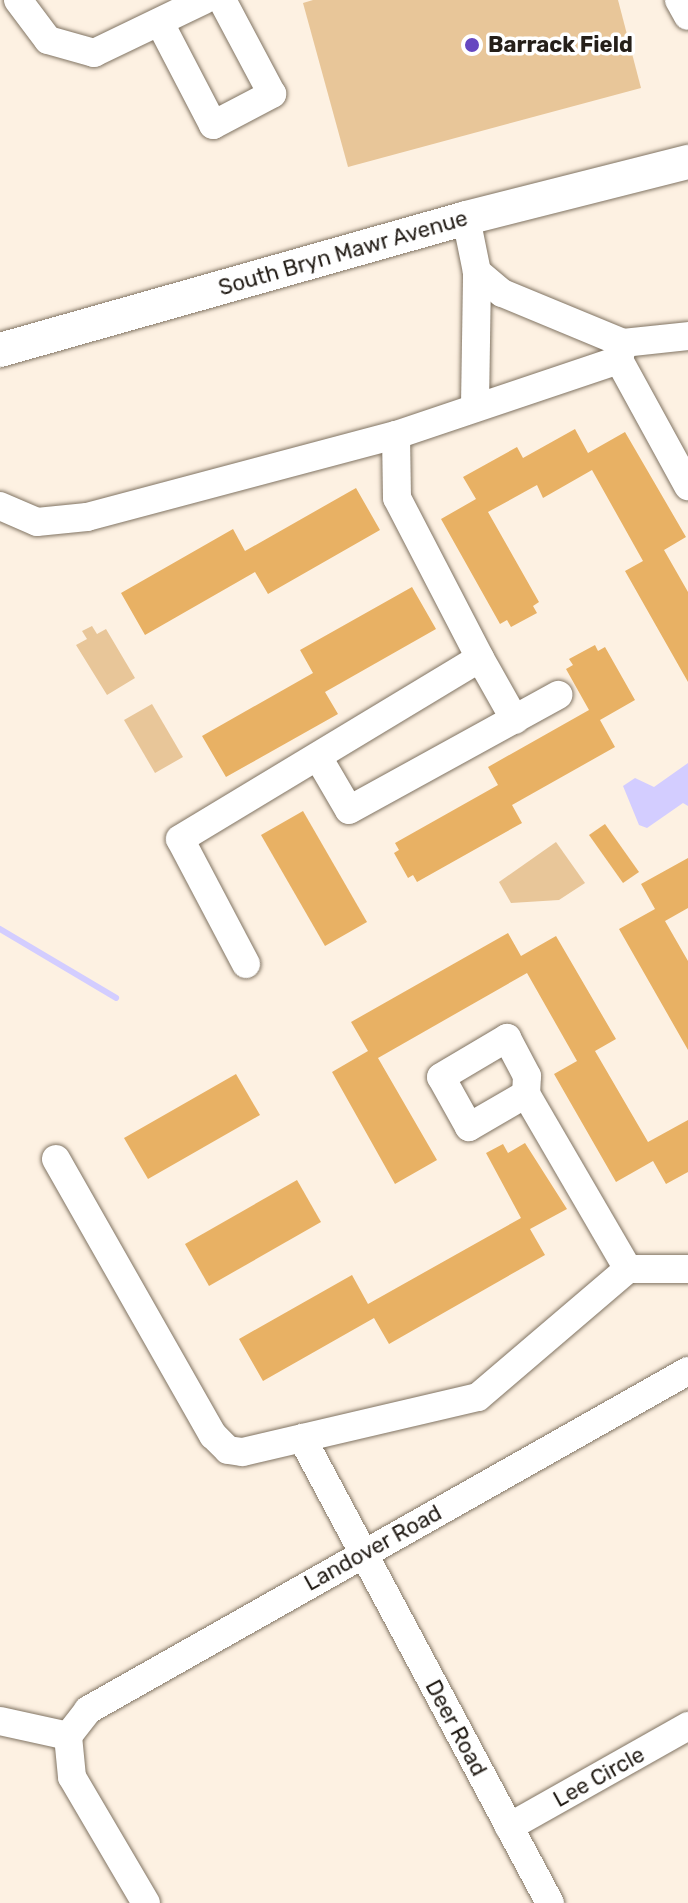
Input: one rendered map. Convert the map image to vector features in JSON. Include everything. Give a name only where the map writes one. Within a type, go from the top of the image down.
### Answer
[{"type":"main road","name":"South Bryn Mawr Avenue","points":[[0,350],[466,218],[688,162]]},
{"type":"street","points":[[18,0],[48,40],[69,49],[94,53],[204,0]]},
{"type":"street","points":[[160,23],[213,125],[272,94],[222,0]]},
{"type":"street","points":[[679,0],[688,16]]},
{"type":"street","points":[[466,218],[477,272],[475,405]]},
{"type":"street","points":[[477,272],[502,293],[621,351],[688,486]]},
{"type":"street","points":[[0,506],[37,522],[87,517],[396,435],[621,351],[688,336]]},
{"type":"street","points":[[396,435],[397,498],[515,720]]},
{"type":"street","points":[[246,964],[180,839],[480,658]]},
{"type":"street","points":[[318,757],[349,810],[558,695]]},
{"type":"street","points":[[526,1094],[628,1269]]},
{"type":"street","points":[[56,1159],[213,1435],[228,1450],[243,1452],[478,1397],[628,1269],[688,1269]]},
{"type":"street","name":"Landover Road","points":[[68,1736],[88,1710],[688,1371]]},
{"type":"street","name":"Deer Road","points":[[302,1438],[550,1903]]},
{"type":"street","points":[[0,1721],[68,1736],[72,1777],[146,1903]]},
{"type":"street","name":"Lee Circle","points":[[509,1827],[688,1726]]},
{"type":"shaded area","name":"Barrack Field","points":[[313,0],[618,0],[641,88],[348,167],[303,3]]},
{"type":"shaded area","points":[[92,626],[97,634],[106,629],[135,678],[107,695],[76,645],[87,639],[82,631]]},
{"type":"shaded area","points":[[152,704],[183,757],[155,773],[124,720]]},
{"type":"shaded area","points":[[688,763],[688,806],[683,803],[647,828],[639,825],[623,786],[635,778],[654,787]]},
{"type":"shaded area","points":[[556,842],[585,883],[559,900],[511,903],[499,882]]},
{"type":"building","points":[[575,429],[588,453],[625,432],[686,537],[664,550],[688,592],[688,682],[625,571],[643,561],[592,470],[543,498],[537,485],[488,512],[539,602],[533,606],[537,613],[511,627],[507,620],[500,624],[441,519],[476,499],[463,477],[517,447],[523,458]]},
{"type":"building","points":[[356,488],[380,530],[268,594],[255,572],[145,635],[121,593],[233,529],[245,551]]},
{"type":"building","points":[[412,587],[436,629],[325,692],[338,714],[226,777],[202,736],[313,673],[300,650]]},
{"type":"building","points":[[595,645],[598,651],[605,647],[635,700],[600,720],[615,747],[512,805],[522,823],[417,882],[413,875],[408,878],[394,853],[399,850],[395,843],[498,785],[488,767],[589,710],[566,669],[573,665],[569,659]]},
{"type":"building","points":[[303,811],[367,922],[325,946],[261,835]]},
{"type":"building","points":[[605,824],[639,872],[623,883],[589,835]]},
{"type":"building","points":[[688,858],[688,908],[665,921],[688,961],[688,1050],[619,929],[655,909],[641,884]]},
{"type":"building","points":[[508,933],[521,956],[556,936],[616,1039],[595,1051],[648,1142],[688,1120],[688,1172],[666,1184],[653,1161],[616,1182],[554,1074],[577,1061],[527,973],[378,1058],[437,1160],[395,1184],[332,1072],[368,1051],[351,1022]]},
{"type":"building","points":[[236,1074],[260,1115],[148,1179],[124,1138]]},
{"type":"building","points":[[525,1143],[567,1209],[530,1229],[545,1255],[389,1344],[374,1318],[263,1381],[239,1339],[352,1275],[368,1304],[521,1218],[486,1153],[503,1144],[508,1153]]},
{"type":"building","points":[[297,1180],[321,1222],[209,1286],[185,1244]]},
{"type":"waterway","points":[[0,929],[116,998]]},
{"type":"place","name":"Barrack Field","points":[[472,45]]}]
